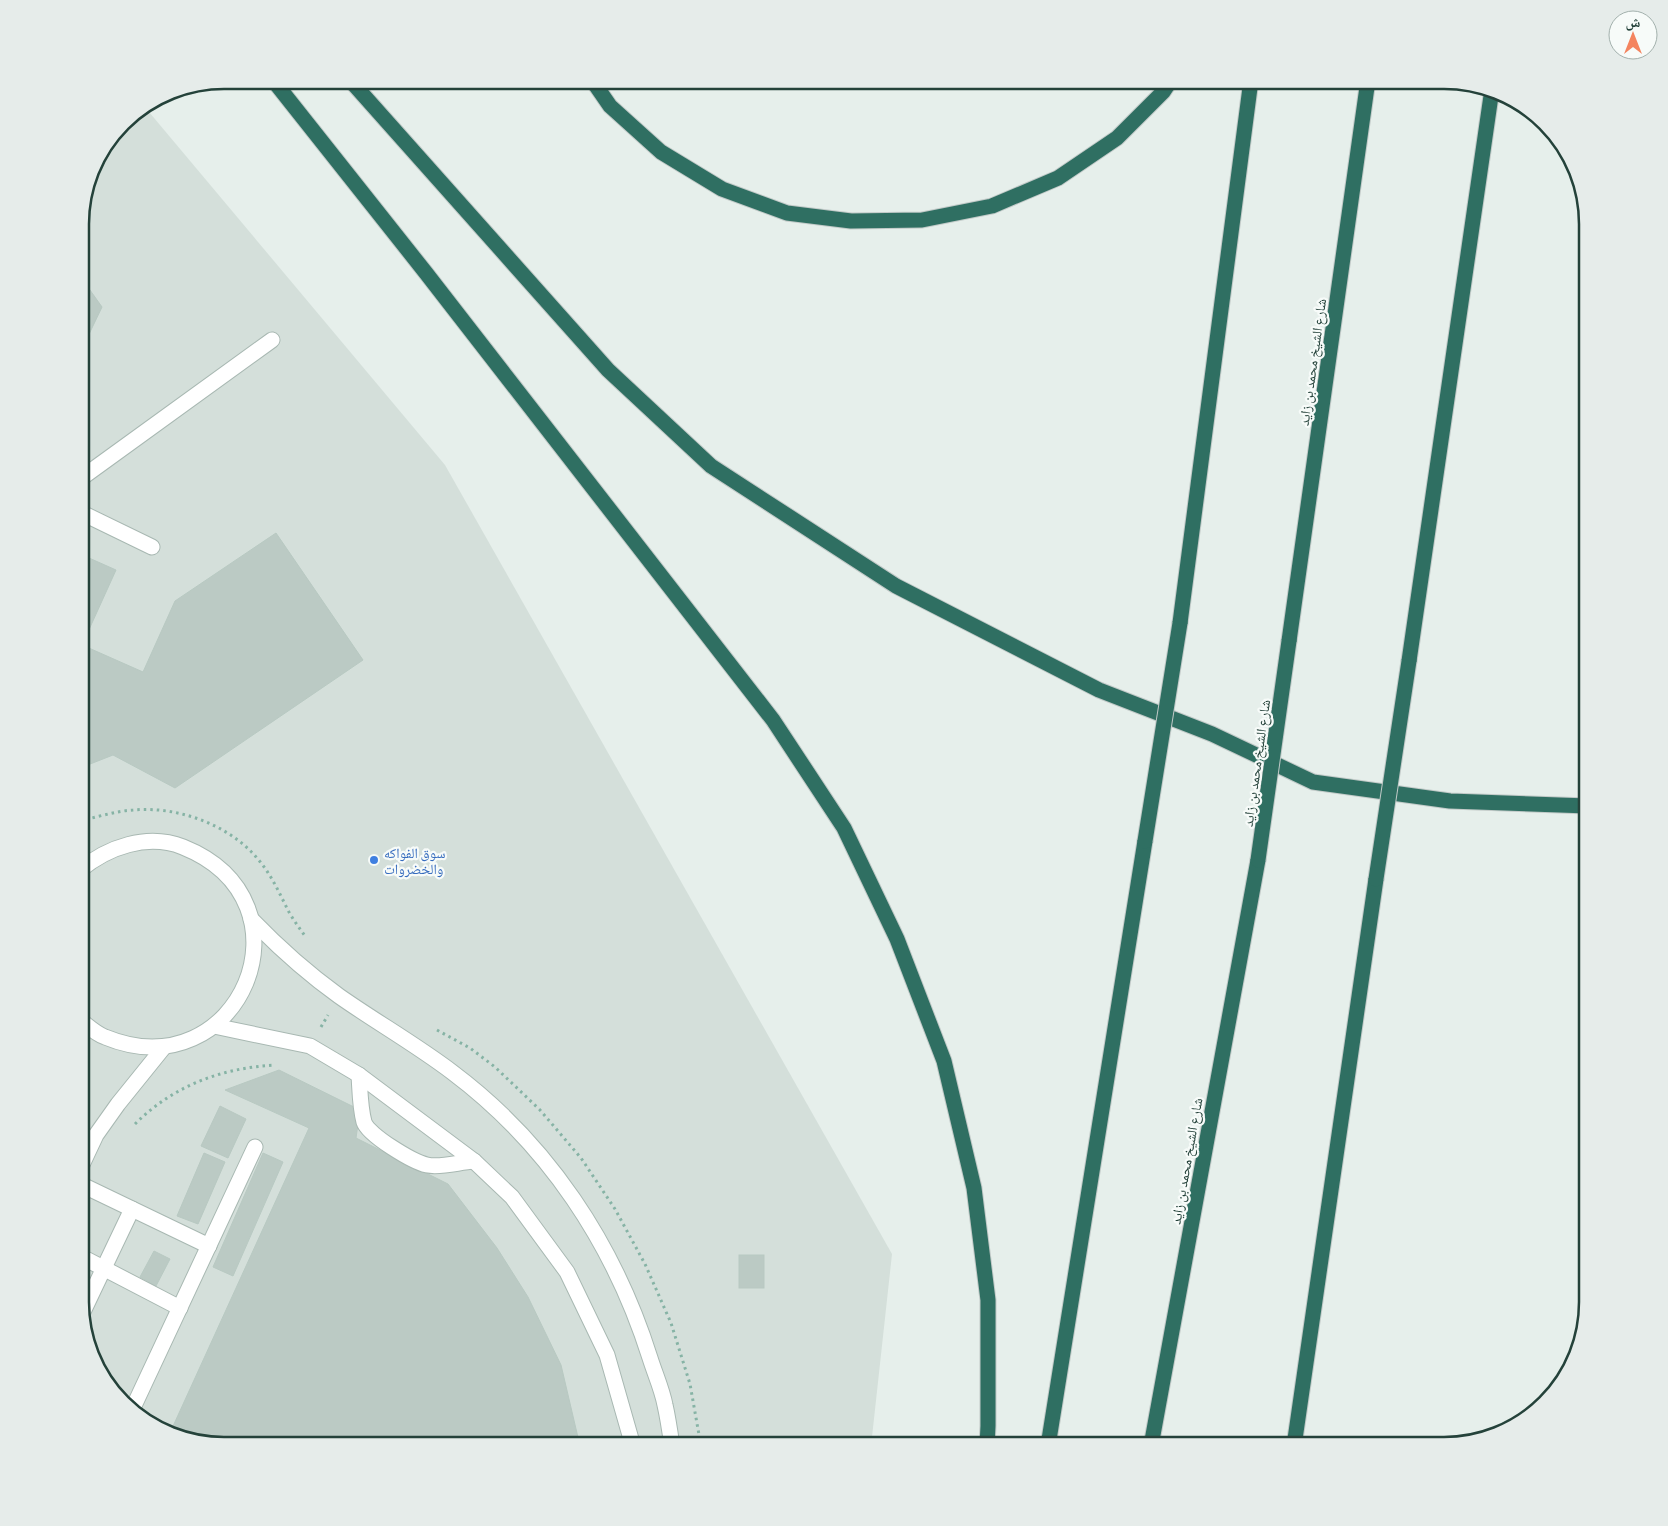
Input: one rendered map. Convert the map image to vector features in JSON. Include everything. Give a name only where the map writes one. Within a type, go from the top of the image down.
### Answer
[{"type":"highway","points":[[280,89],[426,273],[773,720],[844,828],[897,939],[944,1061],[974,1188],[988,1300],[987,1437]]},
{"type":"highway","points":[[358,89],[608,370],[711,466],[896,586],[1099,690],[1212,734],[1313,782],[1450,800],[1579,806]]},
{"type":"highway","points":[[598,89],[610,106],[660,152],[722,189],[787,213],[851,222],[922,220],[992,206],[1058,178],[1117,138],[1165,89]]},
{"type":"highway","points":[[1049,1437],[1180,623],[1250,89]]},
{"type":"highway","name":"شارع الشيخ محمد بن زايد","points":[[1153,1437],[1258,860],[1367,89]]},
{"type":"highway","points":[[1295,1437],[1491,97]]},
{"type":"street","points":[[89,472],[272,340]]},
{"type":"street","points":[[89,516],[152,547]]},
{"type":"street","points":[[89,863],[96,857],[122,846],[149,841],[176,844],[202,855],[224,872],[241,893],[251,919],[254,948],[249,978],[235,1004],[214,1026],[191,1040],[164,1047],[133,1046],[103,1037],[89,1027]]},
{"type":"street","points":[[89,857],[96,857]]},
{"type":"street","points":[[251,919],[279,948],[339,996],[452,1072],[502,1114],[546,1162],[584,1214],[616,1271],[642,1330],[665,1404],[670,1437]]},
{"type":"street","points":[[214,1026],[310,1046],[359,1075],[474,1161],[512,1197],[567,1272],[607,1355],[630,1437]]},
{"type":"street","points":[[89,1150],[96,1135],[118,1104],[164,1047]]},
{"type":"street","points":[[359,1075],[364,1123],[374,1134],[414,1160],[429,1166],[474,1161]]},
{"type":"street","points":[[135,1404],[256,1147]]},
{"type":"street","points":[[89,1188],[209,1246]]},
{"type":"street","points":[[89,1299],[132,1209]]},
{"type":"street","points":[[89,1260],[180,1308]]},
{"type":"path","points":[[130,1131],[136,1123],[166,1097],[202,1079],[265,1065],[301,1063],[339,996]]},
{"type":"path","points":[[89,1207],[96,1192]]},
{"type":"shaded area","name":"سوق الفواكه والخضروات","points":[[149,111],[445,465],[892,1254],[872,1437],[215,1437],[189,1433],[172,1427],[149,1415],[128,1398],[111,1377],[99,1354],[93,1337],[89,1311],[89,215],[93,189],[99,172],[111,149],[128,128]]},
{"type":"building","points":[[89,289],[102,307],[89,334]]},
{"type":"building","points":[[276,533],[363,660],[175,788],[113,755],[89,764],[89,648],[143,672],[175,601]]},
{"type":"building","points":[[89,558],[116,570],[89,630]]},
{"type":"building","points":[[279,1070],[360,1110],[356,1138],[448,1184],[497,1248],[528,1297],[561,1365],[578,1437],[215,1437],[197,1435],[173,1427],[309,1128],[225,1090]]},
{"type":"building","points":[[220,1106],[246,1119],[228,1158],[201,1146]]},
{"type":"building","points":[[204,1153],[225,1162],[198,1224],[177,1216]]},
{"type":"building","points":[[263,1153],[283,1162],[233,1276],[213,1267]]},
{"type":"building","points":[[154,1251],[170,1259],[156,1286],[140,1277]]},
{"type":"building","points":[[739,1255],[764,1255],[764,1288],[739,1288]]},
{"type":"place","name":"سوق الفواكه والخضروات","points":[[374,860]]}]
